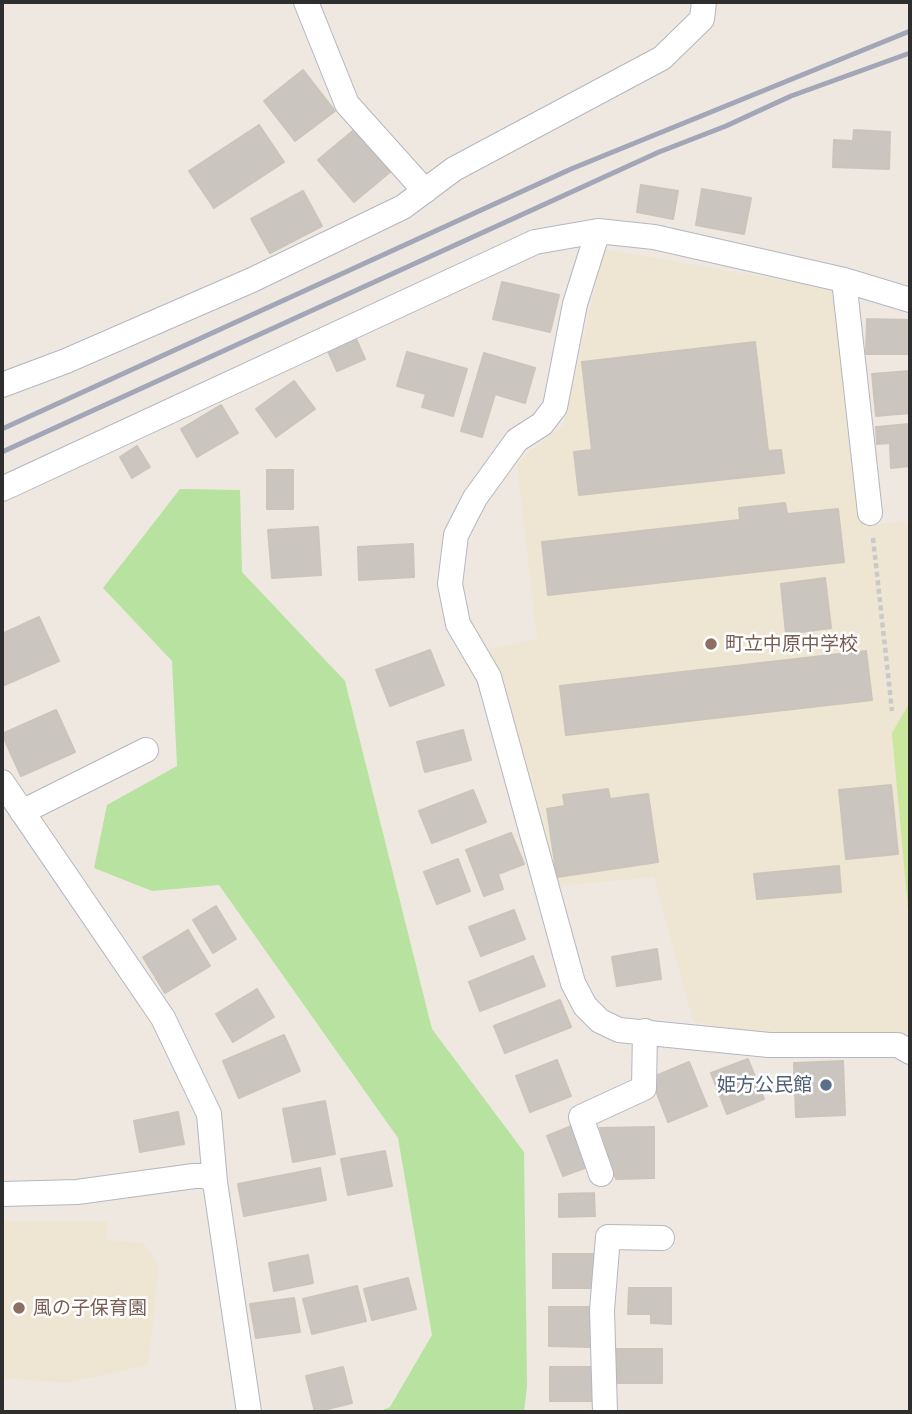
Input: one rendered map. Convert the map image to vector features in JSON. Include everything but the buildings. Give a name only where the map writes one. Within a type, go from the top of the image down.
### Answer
[{"type":"street","points":[[306,2],[347,104],[425,191]]},
{"type":"street","points":[[2,385],[66,361],[252,280],[403,207],[454,169],[662,58],[702,19],[704,2]]},
{"type":"street","points":[[598,231],[575,304],[555,407],[542,424],[517,440],[475,498],[456,535],[450,584],[458,624],[489,677],[573,983],[585,1006],[600,1021],[619,1030],[769,1045],[898,1045],[910,1052]]},
{"type":"street","points":[[2,489],[535,242],[598,231],[654,237],[844,280],[910,300]]},
{"type":"street","points":[[844,280],[870,513]]},
{"type":"street","points":[[22,812],[146,750]]},
{"type":"street","points":[[2,782],[163,1018],[209,1114],[215,1182],[249,1412]]},
{"type":"street","points":[[601,1174],[581,1117],[644,1088],[645,1031]]},
{"type":"street","points":[[2,1194],[77,1192],[194,1175],[215,1182]]},
{"type":"street","points":[[605,1412],[602,1310],[608,1237],[662,1238]]},
{"type":"path","points":[[870,513],[892,710]]},
{"type":"shaded area","name":"町立中原中学校","points":[[604,249],[833,289],[863,525],[910,521],[910,1033],[767,1037],[693,1021],[654,877],[555,886],[487,650],[537,639],[517,462],[563,425]]},
{"type":"shaded area","points":[[2,1221],[107,1222],[106,1240],[143,1243],[159,1266],[148,1365],[66,1383],[2,1378]]},
{"type":"green space","points":[[180,489],[240,490],[242,572],[345,681],[432,1029],[524,1152],[527,1386],[524,1412],[378,1412],[390,1407],[432,1335],[398,1138],[219,885],[152,891],[94,868],[107,805],[177,766],[172,661],[103,588]]},
{"type":"green space","points":[[910,702],[910,931],[892,733]]},
{"type":"railway","points":[[2,429],[571,169],[910,31]]},
{"type":"railway","points":[[2,452],[659,152],[726,126],[791,96],[910,53]]},
{"type":"place","name":"町立中原中学校","points":[[711,644]]},
{"type":"place","name":"姫方公民館","points":[[826,1085]]},
{"type":"place","name":"風の子保育園","points":[[19,1308]]}]
